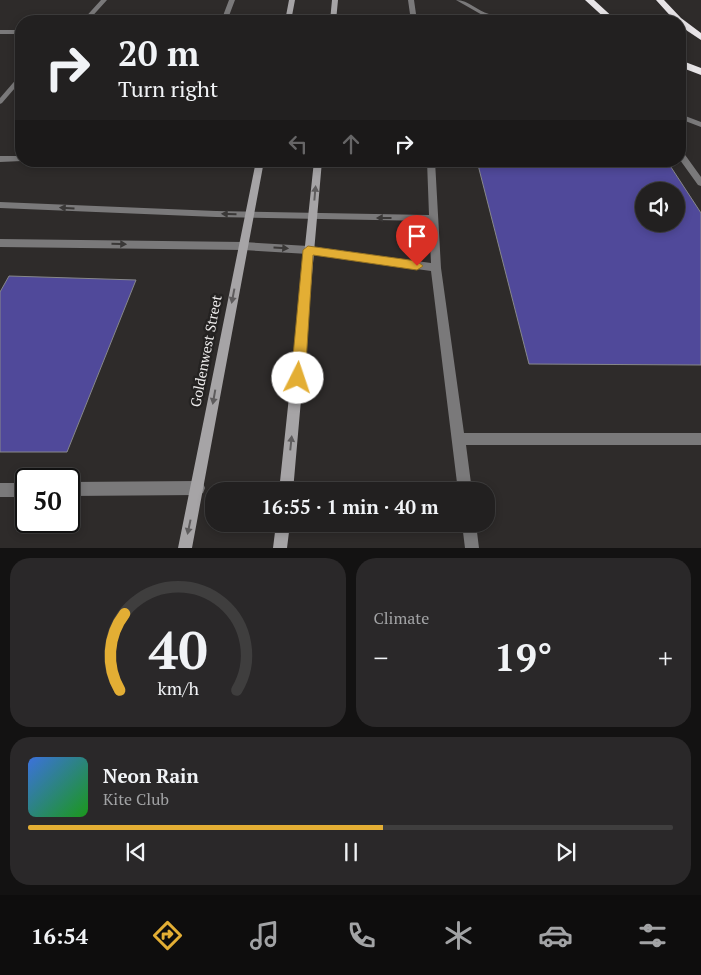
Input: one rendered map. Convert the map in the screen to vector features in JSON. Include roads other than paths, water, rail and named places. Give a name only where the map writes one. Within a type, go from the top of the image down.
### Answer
[{"type":"highway","points":[[589,0],[606,15]]},
{"type":"highway","points":[[660,0],[674,15]]},
{"type":"highway","points":[[686,26],[701,37]]},
{"type":"highway","points":[[686,66],[701,72]]},
{"type":"main road","points":[[289,15],[292,0]]},
{"type":"main road","points":[[334,15],[335,0]]},
{"type":"main road","name":"Goldenwest Street","points":[[185,548],[259,167]]},
{"type":"main road","points":[[287,482],[317,167]]},
{"type":"main road","points":[[280,548],[282,532]]},
{"type":"lane","points":[[90,15],[104,0]]},
{"type":"lane","points":[[226,15],[232,0]]},
{"type":"lane","points":[[411,0],[413,15]]},
{"type":"lane","points":[[459,0],[486,15]]},
{"type":"lane","points":[[0,32],[15,32]]},
{"type":"lane","points":[[0,102],[15,84]]},
{"type":"lane","points":[[686,119],[701,125]]},
{"type":"lane","points":[[0,159],[15,159]]},
{"type":"lane","points":[[686,162],[701,182]]},
{"type":"lane","points":[[430,167],[436,268],[464,482]]},
{"type":"lane","points":[[0,205],[313,218],[433,218]]},
{"type":"lane","points":[[0,243],[244,246],[308,250],[436,268]]},
{"type":"lane","points":[[459,439],[701,439]]},
{"type":"lane","points":[[80,489],[198,488]]},
{"type":"lane","points":[[0,490],[15,490]]},
{"type":"lane","points":[[470,532],[472,548]]}]
